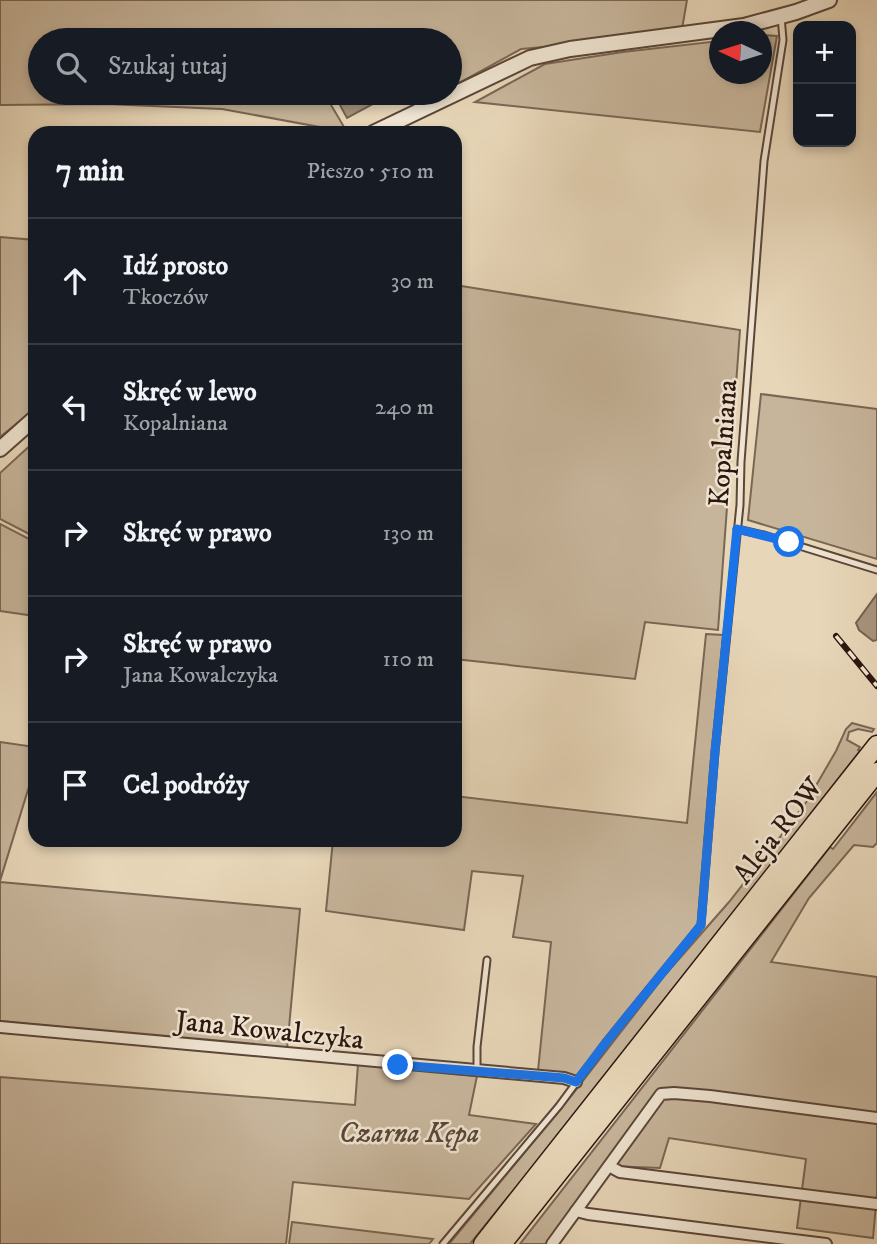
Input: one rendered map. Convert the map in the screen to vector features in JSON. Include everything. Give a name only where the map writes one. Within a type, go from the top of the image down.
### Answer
[{"type":"main road","name":"Aleja ROW","points":[[483,1244],[874,763]]},
{"type":"main road","name":"Aleja ROW","points":[[502,1244],[874,763]]},
{"type":"street","points":[[462,90],[520,62],[550,53],[735,28],[829,0]]},
{"type":"street","points":[[387,126],[430,105]]},
{"type":"street","points":[[0,449],[28,424]]},
{"type":"street","name":"Jana Kowalczyka","points":[[0,1027],[564,1078],[576,1082]]},
{"type":"street","points":[[552,1244],[661,1094],[710,1096],[877,1118]]},
{"type":"street","points":[[609,1166],[620,1172],[877,1204]]},
{"type":"street","points":[[576,1211],[825,1244]]},
{"type":"lane","name":"Kopalniana","points":[[576,1082],[701,925],[737,529],[754,272],[765,150],[783,40],[781,16]]},
{"type":"lane","points":[[417,105],[420,110]]},
{"type":"lane","points":[[737,529],[877,570]]},
{"type":"lane","points":[[477,1070],[488,960]]},
{"type":"lane","points":[[443,1244],[576,1082]]},
{"type":"green space","points":[[0,0],[687,0],[681,35],[521,49],[462,81],[462,28],[28,28],[28,105],[0,105]]},
{"type":"green space","points":[[772,36],[777,36],[772,64]]},
{"type":"green space","points":[[709,42],[709,84],[768,84],[760,132],[475,102],[545,64]]},
{"type":"green space","points":[[129,105],[331,105],[343,126],[314,126],[222,109]]},
{"type":"green space","points":[[0,237],[28,239],[28,415],[0,437]]},
{"type":"green space","points":[[462,286],[740,330],[718,630],[645,622],[635,679],[462,660]]},
{"type":"green space","points":[[761,394],[877,409],[877,559],[748,520]]},
{"type":"green space","points":[[28,447],[28,533],[0,519],[0,473]]},
{"type":"green space","points":[[0,524],[28,538],[28,615],[0,611]]},
{"type":"green space","points":[[706,634],[723,635],[698,925],[576,1076],[538,1071],[551,942],[513,937],[523,876],[472,871],[464,930],[326,911],[332,847],[462,847],[462,797],[687,823]]},
{"type":"green space","points":[[852,723],[874,729],[872,732],[858,729],[849,732],[847,740],[860,747],[860,751],[470,1244],[449,1244],[572,1095],[665,975],[729,902],[780,837],[807,801],[846,729]]},
{"type":"green space","points":[[0,742],[28,746],[28,790],[0,881]]},
{"type":"green space","points":[[877,792],[877,843],[873,847],[854,845],[809,898],[771,962],[877,977],[877,1193],[873,1238],[797,1228],[806,1159],[669,1138],[660,1168],[609,1166],[668,1089],[660,1089],[548,1244],[520,1244],[830,847],[833,849]]},
{"type":"green space","points":[[0,882],[300,909],[287,1049],[0,1021]]},
{"type":"green space","name":"Czarna Kępa","points":[[358,1064],[477,1076],[469,1115],[536,1124],[469,1199],[293,1182],[286,1244],[0,1244],[0,1077],[355,1105]]},
{"type":"green space","points":[[292,1222],[433,1239],[429,1244],[289,1244]]},
{"type":"shaded area","points":[[340,105],[371,105],[347,118]]},
{"type":"shaded area","points":[[877,594],[877,640],[873,641],[859,630],[856,623]]},
{"type":"railway","points":[[836,636],[877,686]]},
{"type":"route","points":[[398,1065],[564,1078],[576,1082],[701,925],[737,529],[789,542]]}]
